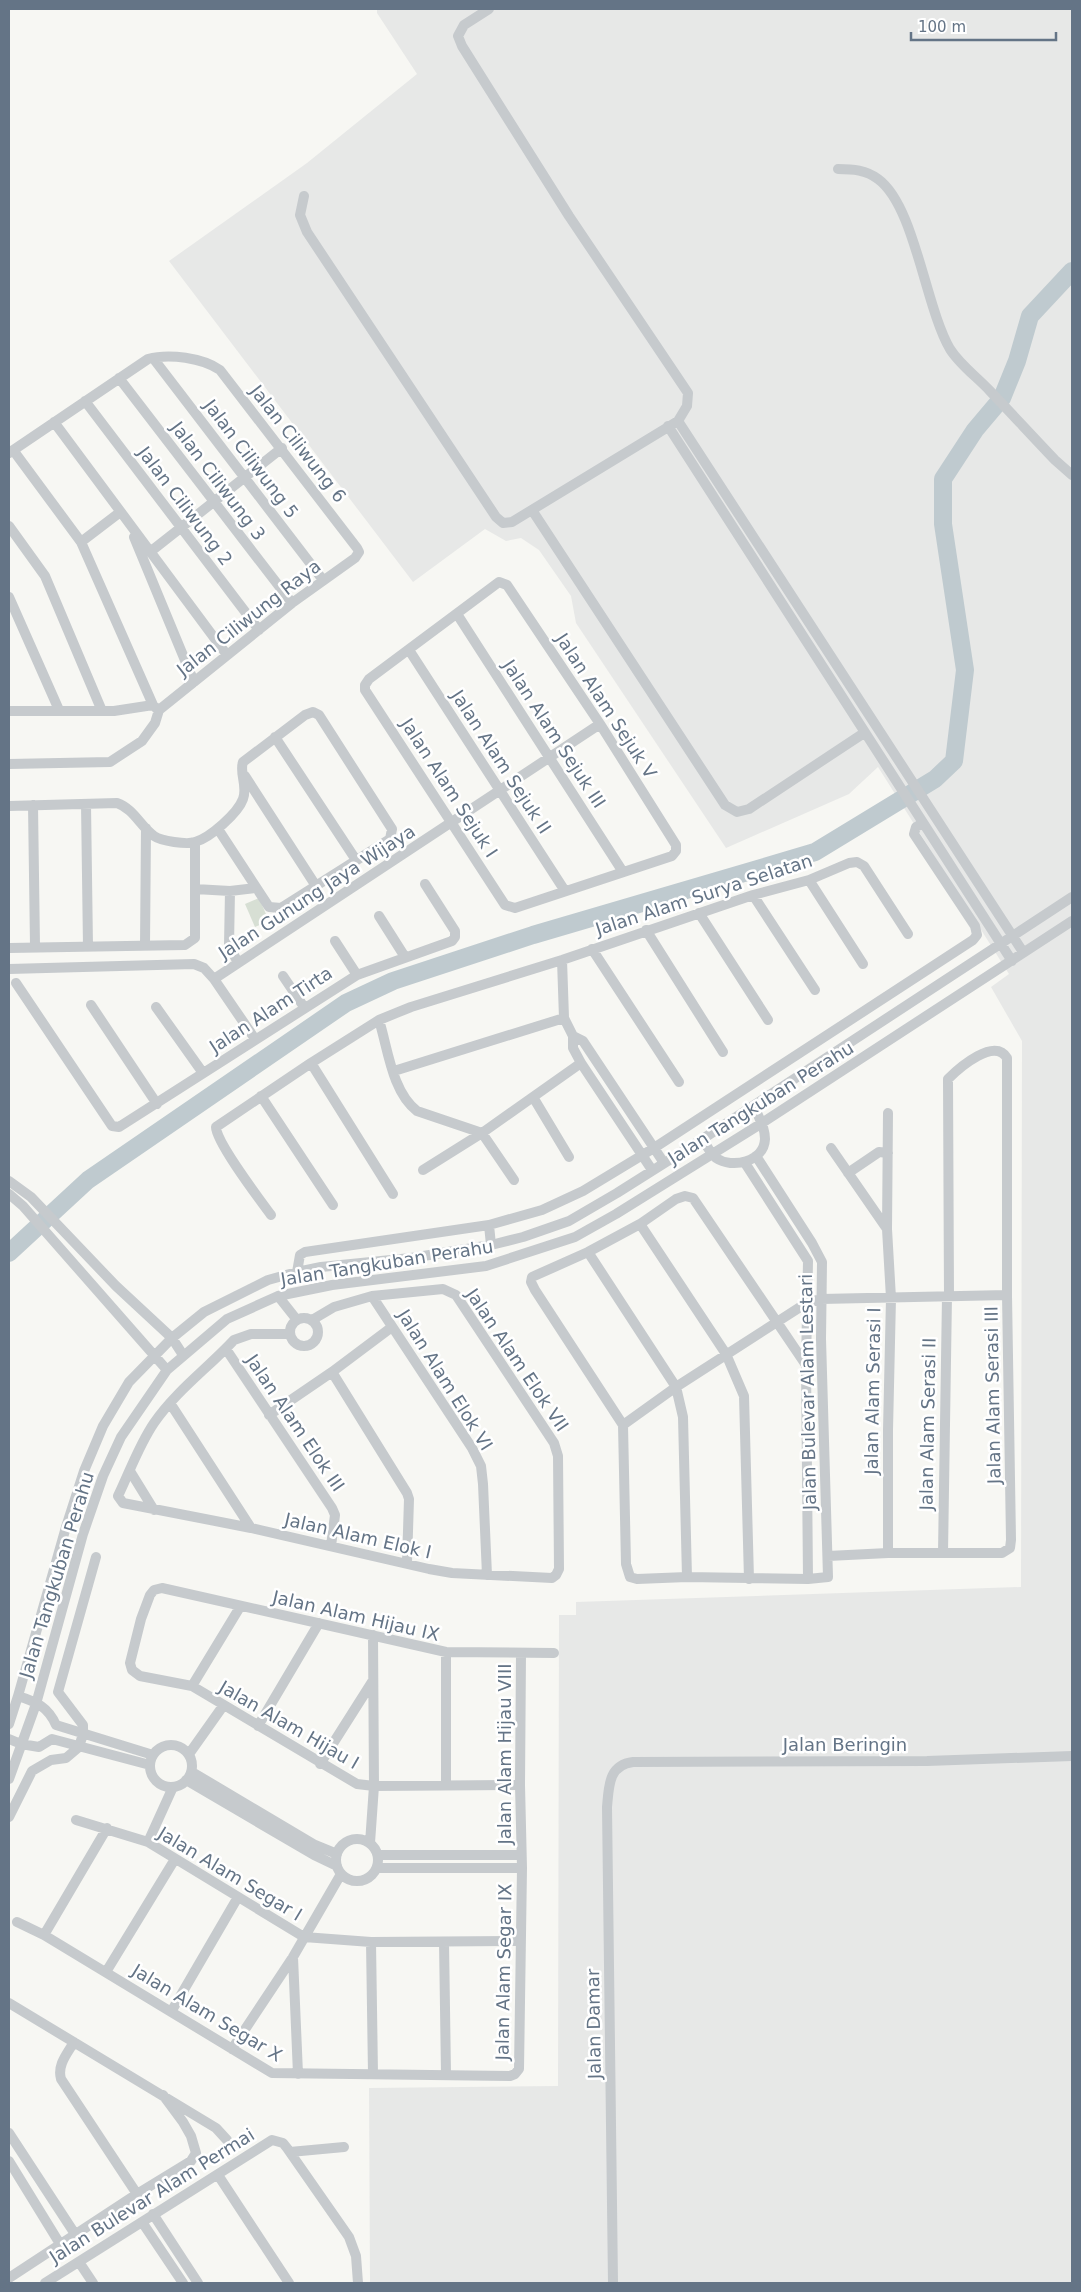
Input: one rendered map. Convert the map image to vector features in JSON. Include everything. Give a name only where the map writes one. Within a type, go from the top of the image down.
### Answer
[{"type":"street","points":[[304,196],[300,215],[307,232],[496,517],[502,523],[512,522],[678,420],[687,406],[688,393],[569,216],[462,46],[458,36],[464,25],[489,9]]},
{"type":"street","points":[[838,169],[858,170],[869,173],[886,186],[894,197],[910,234],[938,326],[952,351],[1055,460],[1072,475]]},
{"type":"street","name":"Jalan Ciliwung 6","points":[[152,358],[166,357],[206,362],[220,370],[282,448],[359,552]]},
{"type":"street","points":[[9,764],[110,762],[142,741],[154,723],[156,708],[81,542],[11,452],[119,378],[152,358]]},
{"type":"street","name":"Jalan Ciliwung 5","points":[[152,358],[324,580]]},
{"type":"street","name":"Jalan Ciliwung 3","points":[[119,378],[292,603]]},
{"type":"street","name":"Jalan Ciliwung 2","points":[[85,401],[180,528],[260,630]]},
{"type":"street","points":[[678,420],[909,778],[1024,952]]},
{"type":"street","points":[[54,422],[119,513],[227,655]]},
{"type":"street","points":[[668,426],[1012,961]]},
{"type":"street","points":[[150,552],[282,448]]},
{"type":"street","points":[[532,510],[725,805],[737,812],[749,809],[864,733]]},
{"type":"street","points":[[81,542],[119,513]]},
{"type":"street","points":[[9,526],[45,576],[102,711]]},
{"type":"street","points":[[130,527],[194,682]]},
{"type":"street","name":"Jalan Ciliwung Raya","points":[[156,708],[194,682],[292,603],[355,558],[359,552]]},
{"type":"street","name":"Jalan Alam Sejuk V","points":[[457,614],[493,586],[504,582],[600,724],[676,845],[676,851],[672,856],[623,872]]},
{"type":"street","points":[[9,597],[59,710]]},
{"type":"street","points":[[409,650],[457,614]]},
{"type":"street","name":"Jalan Alam Sejuk III","points":[[457,614],[623,872]]},
{"type":"street","name":"Jalan Alam Sejuk I","points":[[409,650],[369,679],[365,685],[365,690],[453,822],[505,905],[515,908],[565,891]]},
{"type":"street","name":"Jalan Alam Sejuk II","points":[[409,650],[565,891]]},
{"type":"street","points":[[10,708],[102,711],[156,708]]},
{"type":"street","points":[[9,806],[117,803],[124,805],[154,836],[165,840],[195,842],[218,829],[238,810],[245,792],[241,767],[243,762],[275,737],[313,712],[318,715],[392,829],[392,834],[390,839],[275,910],[269,908],[218,829]]},
{"type":"street","name":"Jalan Gunung Jaya Wijaya","points":[[9,969],[194,964],[204,968],[214,979],[600,724]]},
{"type":"street","points":[[275,737],[356,860]]},
{"type":"street","points":[[243,773],[316,886]]},
{"type":"street","points":[[86,804],[88,947]]},
{"type":"street","points":[[32,805],[35,946]]},
{"type":"street","points":[[297,1272],[300,1255],[305,1252],[489,1225],[542,1210],[583,1191],[642,1156],[880,1002],[977,935],[975,926],[914,834],[916,827],[923,823]]},
{"type":"street","points":[[144,945],[146,828]]},
{"type":"street","points":[[9,948],[35,946],[184,945],[191,942],[195,938],[195,842]]},
{"type":"street","name":"Jalan Alam Surya Selatan","points":[[271,1215],[216,1132],[218,1125],[380,1020],[411,1007],[562,960],[753,895],[809,880],[849,862],[857,862],[864,866],[908,934]]},
{"type":"street","points":[[565,891],[623,872]]},
{"type":"street","points":[[809,880],[863,964]]},
{"type":"street","name":"Jalan Alam Tirta","points":[[16,983],[112,1126],[119,1127],[357,974],[452,941],[455,937],[455,931],[425,884]]},
{"type":"street","points":[[196,889],[230,891],[256,888]]},
{"type":"street","points":[[230,891],[229,945],[238,962]]},
{"type":"street","points":[[753,895],[815,990]]},
{"type":"street","name":"Jalan Tangkuban Perahu","points":[[9,1724],[66,1528],[84,1471],[103,1426],[129,1382],[172,1338],[204,1312],[268,1280],[297,1272],[321,1267],[410,1258],[491,1245],[524,1238],[569,1221],[617,1194],[703,1139],[1072,897]]},
{"type":"street","points":[[699,913],[768,1020]]},
{"type":"street","points":[[379,916],[405,957]]},
{"type":"street","name":"Jalan Tangkuban Perahu","points":[[9,1779],[36,1702],[82,1537],[103,1476],[121,1437],[167,1370],[227,1319],[278,1296],[332,1285],[486,1266],[529,1254],[575,1237],[616,1214],[762,1123],[1072,921]]},
{"type":"street","points":[[646,930],[723,1052]]},
{"type":"street","points":[[335,941],[357,974]]},
{"type":"street","points":[[592,949],[679,1082]]},
{"type":"street","points":[[562,960],[564,1018],[573,1036],[573,1048],[652,1170]]},
{"type":"street","points":[[283,976],[304,1008]]},
{"type":"street","points":[[214,979],[255,1039]]},
{"type":"street","points":[[880,1002],[904,1008]]},
{"type":"street","points":[[879,1025],[880,1002]]},
{"type":"street","points":[[91,1006],[157,1104]]},
{"type":"street","points":[[156,1007],[203,1073]]},
{"type":"street","points":[[394,1071],[564,1018]]},
{"type":"street","points":[[380,1020],[402,1094],[410,1105],[417,1111],[482,1133],[514,1180]]},
{"type":"street","points":[[573,1036],[583,1041],[664,1163]]},
{"type":"street","name":"Jalan Alam Serasi II","points":[[943,1553],[948,1296],[948,1079],[988,1051],[997,1050],[1004,1053],[1007,1058]]},
{"type":"street","name":"Jalan Alam Serasi III","points":[[828,1556],[1002,1553],[1010,1548],[1012,1540],[1007,1295],[1007,1058]]},
{"type":"street","points":[[311,1063],[393,1194]]},
{"type":"street","points":[[422,1170],[482,1133],[581,1063]]},
{"type":"street","points":[[261,1096],[333,1205]]},
{"type":"street","points":[[533,1097],[569,1157]]},
{"type":"street","points":[[703,1139],[712,1154],[718,1159],[747,1166],[758,1159],[764,1139],[762,1123],[753,1106]]},
{"type":"street","points":[[618,1118],[629,1111]]},
{"type":"street","name":"Jalan Alam Serasi I","points":[[888,1113],[887,1229],[891,1298],[888,1554]]},
{"type":"street","points":[[831,1148],[887,1229]]},
{"type":"street","points":[[848,1173],[879,1152],[888,1153]]},
{"type":"street","name":"Jalan Bulevar Alam Lestari","points":[[747,1166],[808,1261],[806,1365],[808,1579],[828,1578],[821,1299],[822,1262],[817,1251],[758,1159]]},
{"type":"street","points":[[9,1181],[32,1197],[116,1286],[172,1338],[183,1355]]},
{"type":"street","points":[[9,1194],[23,1206],[167,1370]]},
{"type":"street","points":[[806,1365],[694,1198],[685,1196],[640,1224],[588,1252],[532,1277],[531,1282],[535,1290],[623,1426],[626,1564],[630,1577],[636,1579],[688,1577],[808,1579]]},
{"type":"street","points":[[640,1224],[726,1354],[744,1396],[749,1579]]},
{"type":"street","points":[[489,1225],[491,1245]]},
{"type":"street","points":[[588,1252],[676,1387],[683,1417],[688,1577]]},
{"type":"street","points":[[410,1258],[415,1276]]},
{"type":"street","points":[[105,1299],[116,1286]]},
{"type":"street","name":"Jalan Alam Elok VII","points":[[372,1296],[443,1289],[456,1295],[554,1443],[558,1456],[559,1569],[556,1575]]},
{"type":"street","points":[[623,1426],[676,1387],[808,1302],[821,1299],[1007,1295]]},
{"type":"street","points":[[278,1296],[297,1320]]},
{"type":"street","points":[[312,1320],[334,1307],[372,1296]]},
{"type":"street","name":"Jalan Alam Elok VI","points":[[372,1296],[472,1448],[481,1466],[488,1575]]},
{"type":"street","points":[[304,1318],[312,1320],[318,1326],[315,1342],[308,1346],[300,1346],[293,1341],[290,1334],[291,1326],[297,1320],[304,1318]]},
{"type":"street","points":[[269,1415],[332,1372],[392,1326]]},
{"type":"street","points":[[154,1510],[130,1471],[140,1446],[154,1422],[194,1378],[234,1340],[242,1336],[290,1334]]},
{"type":"street","name":"Jalan Alam Elok III","points":[[226,1349],[332,1508],[335,1515],[331,1546]]},
{"type":"street","points":[[332,1372],[407,1493],[409,1499],[407,1563]]},
{"type":"street","points":[[170,1403],[251,1528]]},
{"type":"street","name":"Jalan Alam Elok I","points":[[130,1471],[118,1496],[123,1503],[251,1528],[452,1573],[552,1578],[556,1575]]},
{"type":"street","points":[[66,1528],[82,1537]]},
{"type":"street","points":[[9,1817],[32,1770],[51,1760],[66,1758],[79,1747],[83,1734],[80,1719],[58,1692],[96,1558]]},
{"type":"street","name":"Jalan Alam Hijau IX","points":[[136,1674],[130,1663],[134,1640],[141,1619],[154,1590],[167,1588],[240,1607],[446,1652],[554,1653]]},
{"type":"street","points":[[192,1686],[240,1607]]},
{"type":"street","points":[[258,1726],[319,1623]]},
{"type":"street","points":[[189,1776],[339,1870],[348,1879],[356,1881],[365,1880],[372,1875],[377,1868],[378,1855],[370,1843],[374,1786],[373,1635]]},
{"type":"street","points":[[446,1652],[446,1784]]},
{"type":"street","name":"Jalan Alam Hijau VIII","points":[[521,1653],[520,1785],[522,1868]]},
{"type":"street","name":"Jalan Alam Hijau I","points":[[136,1674],[192,1686],[320,1764],[357,1784],[374,1786],[446,1784],[520,1785]]},
{"type":"street","points":[[320,1764],[372,1682]]},
{"type":"street","points":[[18,1696],[36,1702],[47,1709],[56,1725],[151,1760]]},
{"type":"street","points":[[189,1754],[223,1706]]},
{"type":"street","points":[[9,1739],[39,1747],[52,1739],[56,1725]]},
{"type":"street","points":[[52,1739],[79,1747],[151,1760]]},
{"type":"street","points":[[148,1842],[173,1787],[189,1776],[192,1763],[189,1754],[181,1747],[171,1744],[160,1748],[151,1760],[152,1774],[157,1781],[164,1786],[173,1787]]},
{"type":"street","name":"Jalan Beringin","points":[[618,1767],[633,1762],[927,1762],[1072,1756]]},
{"type":"street","name":"Jalan Damar","points":[[613,2283],[607,1807],[611,1777],[618,1767]]},
{"type":"street","points":[[189,1776],[315,1846],[337,1854]]},
{"type":"street","name":"Jalan Alam Segar I","points":[[76,1820],[148,1842],[304,1937],[370,1942],[520,1941]]},
{"type":"street","points":[[44,1934],[107,1828]]},
{"type":"street","points":[[232,2048],[294,1957],[339,1870],[337,1854],[340,1847],[354,1839],[370,1843]]},
{"type":"street","points":[[378,1855],[521,1855]]},
{"type":"street","points":[[106,1972],[175,1859]]},
{"type":"street","points":[[377,1868],[522,1868]]},
{"type":"street","name":"Jalan Alam Segar IX","points":[[515,2074],[519,2069],[522,1868]]},
{"type":"street","points":[[171,2012],[238,1897]]},
{"type":"street","name":"Jalan Alam Segar X","points":[[17,1922],[44,1934],[232,2048],[265,2071],[279,2075],[446,2074],[510,2076],[515,2074]]},
{"type":"street","points":[[370,1942],[373,2074]]},
{"type":"street","points":[[444,1942],[446,2074]]},
{"type":"street","points":[[294,1957],[298,2074]]},
{"type":"street","points":[[9,2005],[163,2095],[216,2128],[226,2140]]},
{"type":"street","points":[[74,2042],[60,2065],[59,2073],[61,2079],[136,2194]]},
{"type":"street","points":[[9,2278],[136,2194],[191,2161],[196,2153],[190,2136],[183,2122],[163,2095]]},
{"type":"street","points":[[9,2133],[75,2234]]},
{"type":"street","name":"Jalan Bulevar Alam Permai","points":[[45,2283],[218,2175],[267,2142],[278,2141],[283,2143],[290,2152]]},
{"type":"street","points":[[290,2152],[344,2148]]},
{"type":"street","points":[[290,2152],[349,2237],[356,2256],[358,2283]]},
{"type":"street","points":[[9,2161],[60,2244]]},
{"type":"street","points":[[218,2175],[289,2283]]},
{"type":"street","points":[[153,2214],[198,2283]]},
{"type":"street","points":[[142,2222],[183,2283]]},
{"type":"street","points":[[79,2262],[93,2283]]},
{"type":"shaded area","points":[[377,9],[1072,9],[1072,2283],[370,2283],[369,2088],[558,2086],[559,1615],[576,1615],[576,1602],[1021,1587],[1022,1041],[991,987],[1009,974],[878,767],[849,794],[726,848],[576,623],[571,596],[539,550],[521,538],[506,541],[485,529],[413,582],[169,261],[307,163],[417,74],[377,13]]},
{"type":"shaded area","points":[[259,898],[269,921],[255,927],[245,904]]},
{"type":"waterway","points":[[9,1253],[88,1180],[346,1003],[393,981],[533,935],[815,852],[935,779],[954,761],[965,670],[943,524],[943,479],[975,430],[1002,398],[1017,361],[1030,316],[1072,271]]}]
